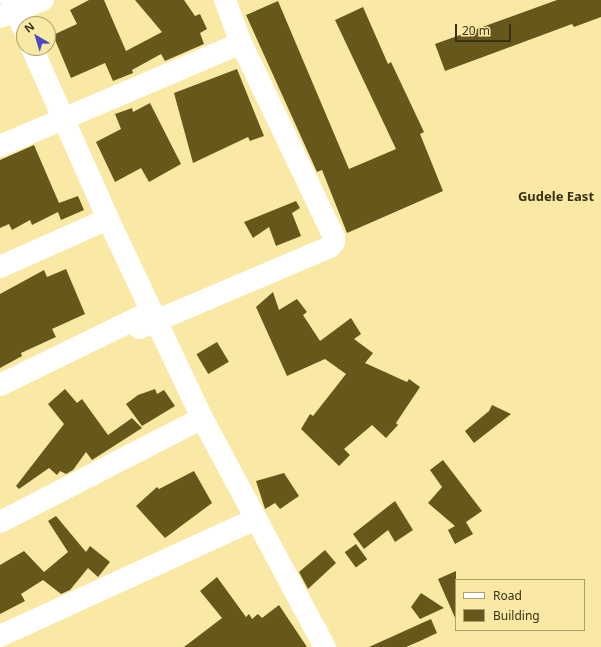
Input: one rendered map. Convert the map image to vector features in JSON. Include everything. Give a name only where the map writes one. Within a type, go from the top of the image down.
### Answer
[{"type":"street","points":[[13,14],[43,0]]},
{"type":"street","points":[[0,385],[144,320],[330,247],[334,242],[334,237],[241,43],[225,0]]},
{"type":"street","points":[[0,146],[241,43]]},
{"type":"street","points":[[35,56],[108,219],[144,320],[202,418],[325,647]]},
{"type":"street","points":[[0,267],[108,219]]},
{"type":"street","points":[[0,522],[202,418]]},
{"type":"street","points":[[0,636],[255,519]]},
{"type":"building","points":[[89,0],[104,0],[126,51],[162,32],[135,0],[184,0],[195,16],[200,14],[207,29],[200,33],[204,44],[165,61],[161,54],[132,70],[133,73],[113,81],[105,63],[71,78],[56,42],[56,34],[77,24],[70,10]]},
{"type":"building","points":[[557,0],[601,0],[601,17],[574,27],[572,24],[445,71],[435,44]]},
{"type":"building","points":[[278,1],[349,169],[396,149],[335,20],[363,7],[388,64],[391,62],[424,132],[420,134],[443,191],[347,233],[322,170],[317,172],[246,15]]},
{"type":"building","points":[[237,69],[264,136],[250,141],[248,137],[193,163],[174,93]]},
{"type":"building","points":[[150,103],[181,164],[149,182],[141,168],[115,182],[96,142],[121,129],[115,114],[132,108],[133,112]]},
{"type":"building","points":[[34,145],[59,203],[78,196],[84,210],[61,220],[58,212],[32,225],[30,220],[12,230],[9,224],[0,228],[0,160]]},
{"type":"building","points":[[296,201],[300,208],[292,213],[301,236],[276,246],[269,227],[253,238],[244,222]]},
{"type":"building","points":[[66,269],[85,314],[52,329],[56,337],[21,353],[22,356],[0,368],[0,294],[44,270],[47,277]]},
{"type":"building","points":[[273,292],[279,310],[297,299],[307,312],[303,315],[320,341],[351,318],[361,334],[354,339],[373,353],[365,363],[407,382],[409,379],[420,387],[396,423],[398,425],[386,438],[372,425],[344,449],[350,455],[339,466],[301,429],[310,414],[313,416],[346,374],[325,359],[287,376],[256,307]]},
{"type":"building","points":[[217,342],[229,362],[208,374],[196,354]]},
{"type":"building","points":[[65,389],[77,403],[82,399],[108,435],[132,418],[142,428],[92,460],[86,452],[73,470],[66,474],[60,471],[57,475],[49,468],[19,489],[16,486],[64,424],[48,404]]},
{"type":"building","points":[[155,389],[157,394],[164,390],[175,406],[142,426],[126,404],[138,395]]},
{"type":"building","points":[[492,405],[511,414],[474,443],[465,431],[489,411]]},
{"type":"building","points":[[443,460],[482,511],[466,522],[473,534],[455,544],[448,530],[455,526],[428,503],[442,487],[430,470]]},
{"type":"building","points":[[194,471],[212,503],[165,538],[136,506],[157,487],[159,489]]},
{"type":"building","points":[[284,473],[299,496],[280,509],[275,503],[265,509],[256,481]]},
{"type":"building","points":[[395,501],[413,530],[395,542],[388,530],[364,549],[353,534]]},
{"type":"building","points":[[56,516],[86,552],[90,546],[110,562],[98,577],[88,568],[70,590],[61,594],[43,580],[21,594],[25,601],[0,614],[0,565],[24,551],[44,572],[68,552],[48,521]]},
{"type":"building","points":[[356,544],[367,559],[356,568],[345,552]]},
{"type":"building","points":[[325,550],[336,563],[308,589],[299,572]]},
{"type":"building","points":[[456,571],[455,618],[438,579]]},
{"type":"building","points":[[217,577],[246,617],[249,614],[252,619],[258,614],[262,618],[279,605],[307,647],[184,647],[222,618],[200,591]]},
{"type":"building","points":[[421,593],[444,608],[420,619],[411,607]]},
{"type":"building","points":[[431,619],[437,633],[420,641],[406,647],[369,647]]},
{"type":"district","name":"Gudele East","points":[[556,196]]}]
